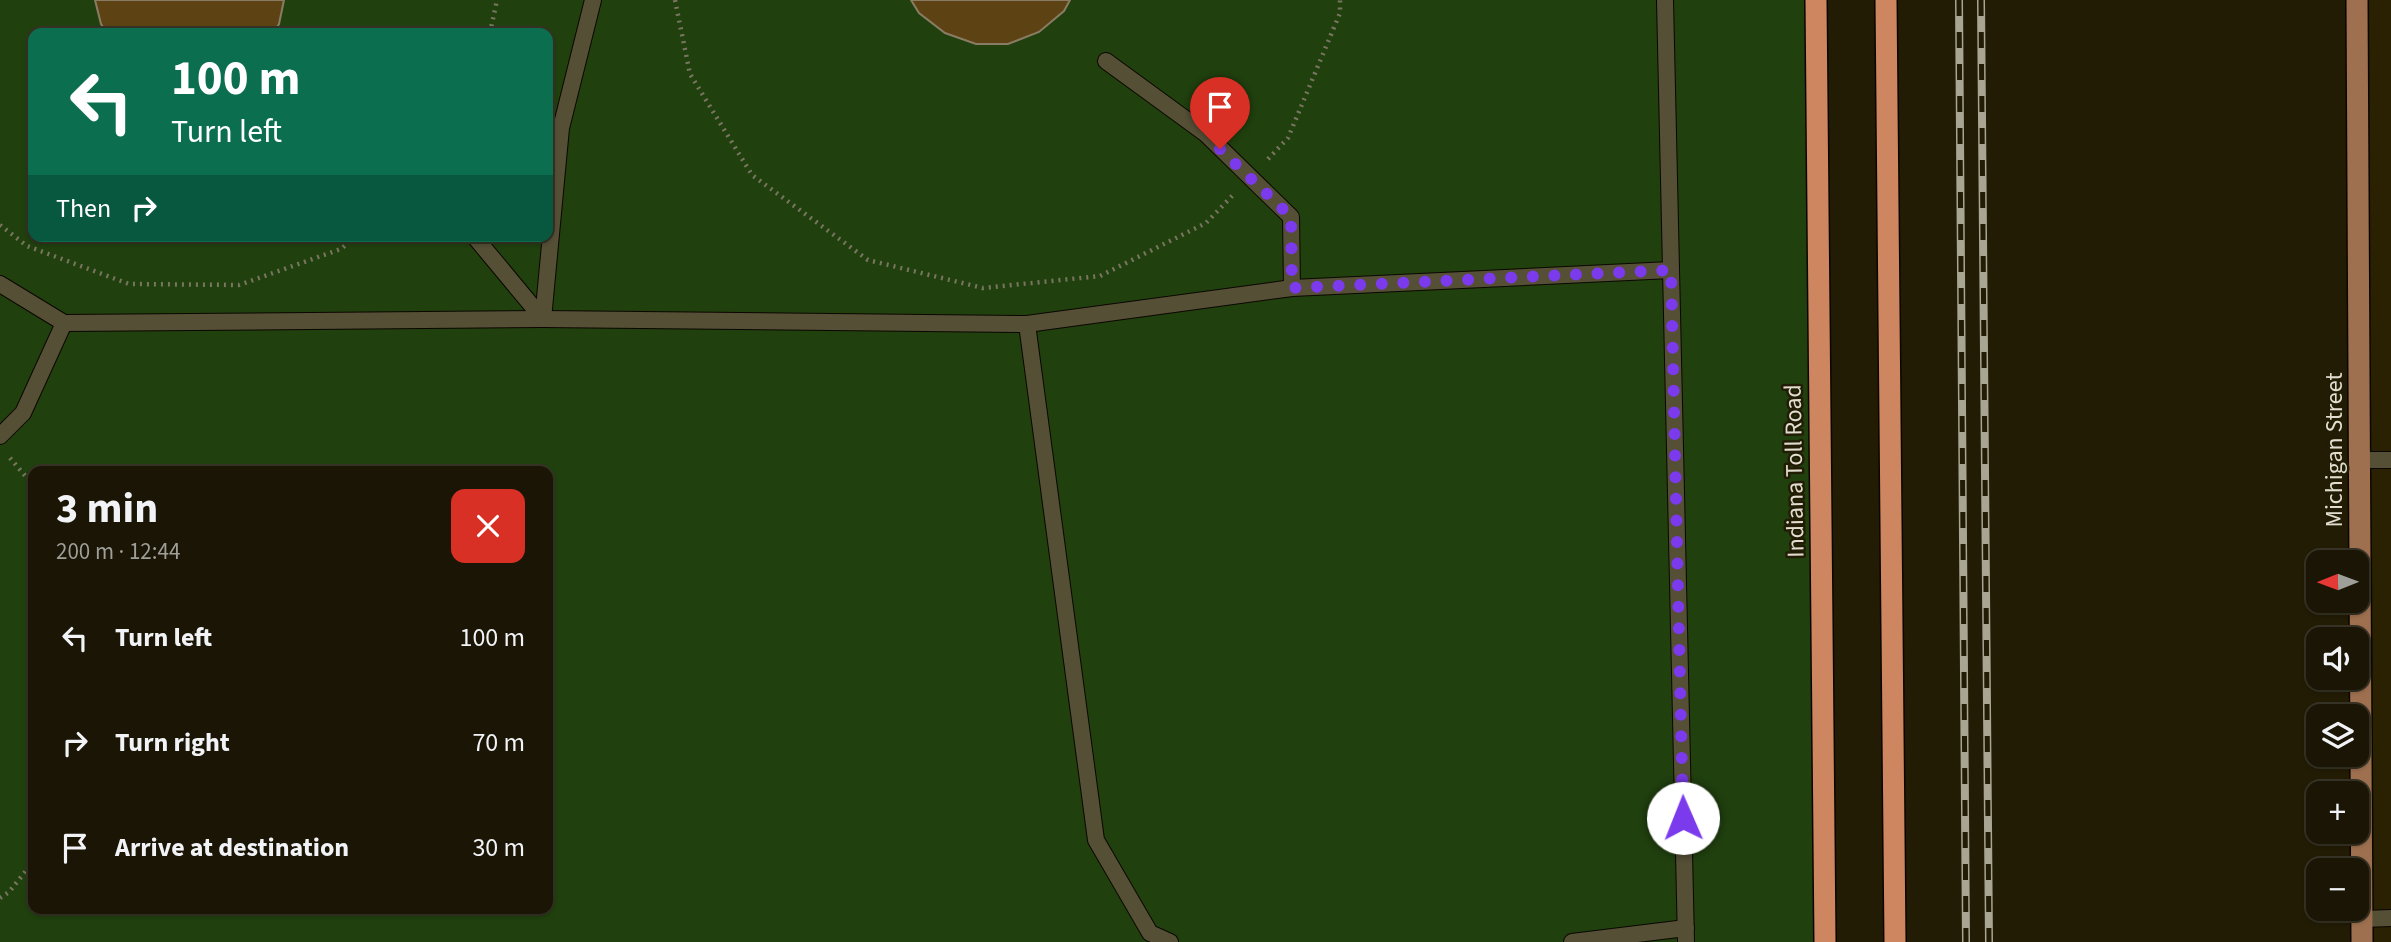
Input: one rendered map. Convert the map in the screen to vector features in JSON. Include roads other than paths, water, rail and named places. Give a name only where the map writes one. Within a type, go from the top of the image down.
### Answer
[{"type":"highway","name":"Indiana Toll Road","points":[[1816,0],[1825,942]]},
{"type":"highway","points":[[1886,0],[1895,942]]},
{"type":"main road","name":"Michigan Street","points":[[2357,0],[2362,858]]},
{"type":"main road","name":"Michigan Street","points":[[2362,921],[2362,942]]},
{"type":"lane","points":[[553,217],[561,128],[593,0]]},
{"type":"lane","points":[[1572,942],[1686,935],[1665,0]]},
{"type":"lane","points":[[1106,61],[1206,134],[1291,217],[1292,288]]},
{"type":"lane","points":[[479,242],[544,318]]},
{"type":"lane","points":[[544,318],[551,242]]},
{"type":"lane","points":[[0,284],[64,323],[544,318],[1027,324],[1292,288],[1671,270]]},
{"type":"lane","points":[[0,436],[23,413],[64,323]]},
{"type":"lane","points":[[1027,324],[1096,840],[1150,933],[1170,942]]},
{"type":"lane","points":[[2361,460],[2391,460]]},
{"type":"lane","points":[[2369,919],[2391,918]]},
{"type":"railway","points":[[1959,0],[1966,942]]},
{"type":"railway","points":[[1981,0],[1989,942]]}]
